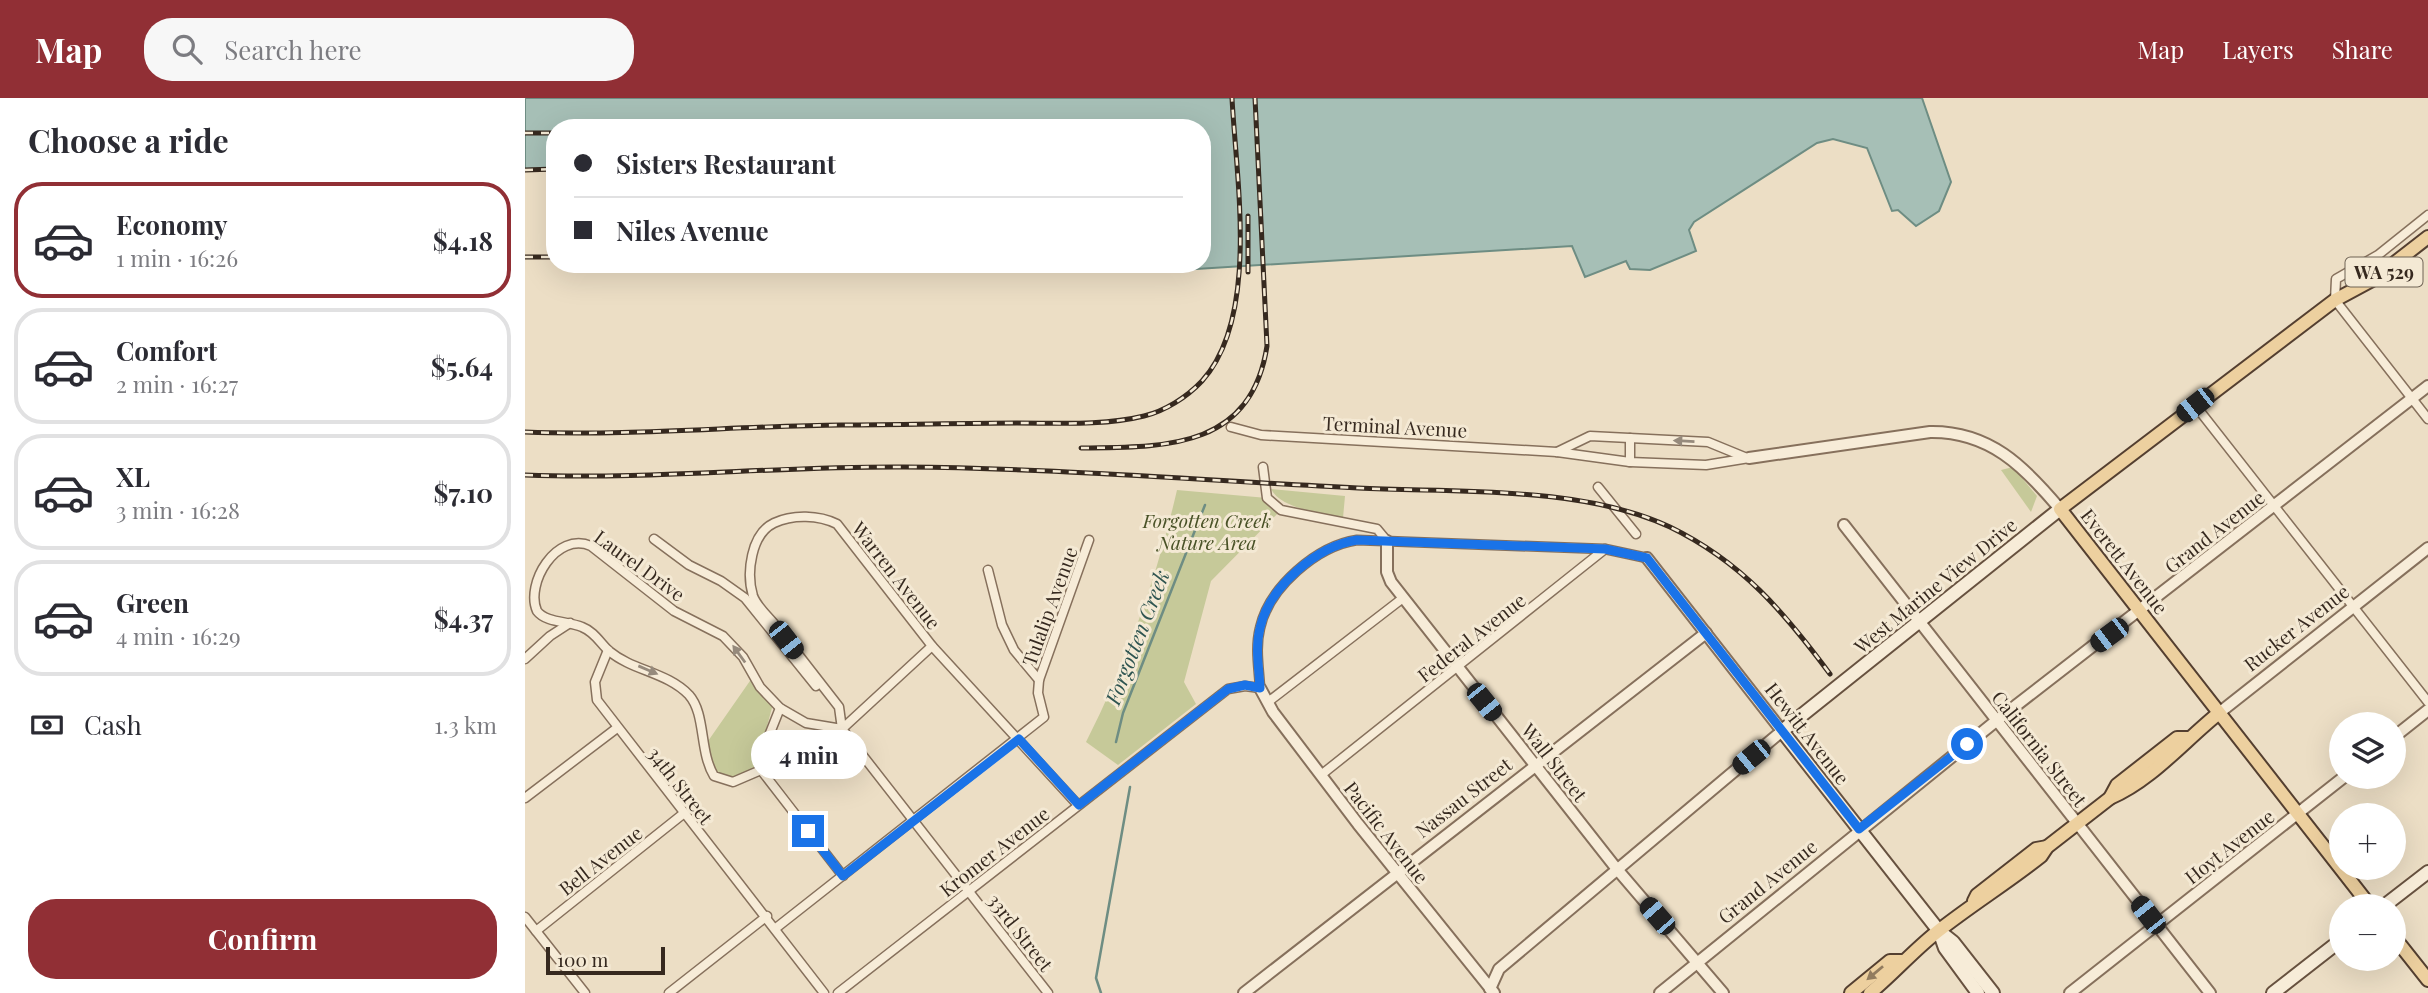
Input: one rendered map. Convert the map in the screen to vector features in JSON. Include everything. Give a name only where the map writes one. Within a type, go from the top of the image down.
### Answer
[{"type":"main road","name":"West Marine View Drive","points":[[1782,731],[2195,405],[2335,300],[2374,279],[2428,237]]},
{"type":"main road","name":"Everett Avenue","points":[[2060,509],[2361,894]]},
{"type":"main road","name":"Rucker Avenue","points":[[1870,993],[1896,971],[1902,961],[1972,905],[1977,895],[2036,849],[2047,847],[2110,798],[2122,793],[2164,761],[2218,713]]},
{"type":"main road","name":"Hewitt Avenue","points":[[1782,731],[1939,931],[1953,942],[1993,993]]},
{"type":"main road","points":[[2400,894],[2428,872]]},
{"type":"main road","name":"Hewitt Avenue","points":[[1939,931],[1945,948],[1978,993]]},
{"type":"main road","points":[[2273,993],[2329,949]]},
{"type":"main road","points":[[2406,952],[2428,980]]},
{"type":"main road","name":"Rucker Avenue","points":[[1851,993],[1890,961],[1902,961]]},
{"type":"street","points":[[2428,215],[2378,255],[2336,279],[2335,300],[2428,419]]},
{"type":"street","name":"Grand Avenue","points":[[1660,993],[1859,829],[2428,386]]},
{"type":"street","points":[[2195,405],[2428,702]]},
{"type":"street","name":"Terminal Avenue","points":[[1231,427],[1261,435],[1557,452],[1630,462],[1706,465],[1749,458]]},
{"type":"street","name":"Everett Avenue","points":[[1749,458],[1930,432],[1953,432],[1996,447],[2028,472],[2060,509]]},
{"type":"street","name":"Terminal Avenue","points":[[1557,452],[1590,436],[1708,442],[1749,458]]},
{"type":"street","points":[[1630,438],[1630,462]]},
{"type":"street","points":[[1263,467],[1267,498],[1280,510],[1377,530],[1387,541]]},
{"type":"street","points":[[1598,487],[1636,534]]},
{"type":"street","name":"Warren Avenue","points":[[842,717],[839,707],[755,600],[750,568],[754,550],[765,528],[776,522],[800,517],[826,519],[837,524],[932,646]]},
{"type":"street","name":"California Street","points":[[1843,525],[2210,993]]},
{"type":"street","points":[[654,539],[689,565],[721,581],[745,598],[842,717],[842,729]]},
{"type":"street","name":"Tulalip Avenue","points":[[776,928],[1044,717],[1038,692],[1039,680],[1089,540]]},
{"type":"street","name":"Laurel Drive","points":[[761,770],[733,782],[714,776],[702,749],[698,711],[686,692],[662,676],[608,650],[594,634],[537,612],[532,590],[533,578],[549,556],[569,542],[579,541],[591,546],[674,611],[723,636],[743,657],[760,687],[780,708],[806,723],[842,729]]},
{"type":"street","points":[[1260,688],[1257,655],[1260,627],[1269,604],[1283,586],[1319,555],[1341,542],[1387,541],[1605,549],[1647,558]]},
{"type":"street","name":"Wall Street","points":[[1387,541],[1387,572],[1403,598],[1616,868],[1723,993]]},
{"type":"street","name":"Rucker Avenue","points":[[2218,713],[2428,548]]},
{"type":"street","name":"Federal Avenue","points":[[1321,775],[1605,549]]},
{"type":"street","name":"Hewitt Avenue","points":[[1647,558],[1782,731]]},
{"type":"street","points":[[988,570],[1002,625],[1014,650],[1039,680]]},
{"type":"street","points":[[1268,702],[1403,598]]},
{"type":"street","points":[[525,659],[550,636],[570,623]]},
{"type":"street","name":"Nassau Street","points":[[1244,993],[1534,764],[1706,633]]},
{"type":"street","points":[[842,729],[932,646],[1079,805]]},
{"type":"street","name":"34th Street","points":[[608,650],[594,692],[617,728],[683,814],[776,928]]},
{"type":"street","name":"Kromer Avenue","points":[[838,993],[1228,689],[1245,685],[1260,688]]},
{"type":"street","name":"Pacific Avenue","points":[[1260,688],[1321,775],[1488,992]]},
{"type":"street","points":[[780,708],[766,743],[761,770],[843,876]]},
{"type":"street","points":[[2406,727],[2428,710]]},
{"type":"street","points":[[525,798],[617,728]]},
{"type":"street","name":"33rd Street","points":[[842,729],[1045,992]]},
{"type":"street","name":"West Marine View Drive","points":[[1488,992],[1499,969],[1782,731]]},
{"type":"street","name":"Hoyt Avenue","points":[[2070,993],[2329,789]]},
{"type":"street","name":"Bell Avenue","points":[[536,931],[683,814]]},
{"type":"street","points":[[669,993],[767,916]]},
{"type":"street","points":[[525,917],[585,993]]},
{"type":"street","points":[[776,928],[824,993]]},
{"type":"green space","points":[[2013,467],[2037,496],[2031,512],[2001,470]]},
{"type":"green space","points":[[1271,489],[1345,496],[1343,518],[1293,506],[1276,496]]},
{"type":"green space","name":"Forgotten Creek Nature Area","points":[[1177,490],[1267,498],[1281,510],[1211,581],[1184,682],[1196,704],[1118,765],[1086,742],[1128,650],[1160,555]]},
{"type":"green space","points":[[752,678],[773,704],[756,767],[741,776],[724,777],[713,768],[706,744]]},
{"type":"water","points":[[525,98],[1922,98],[1951,182],[1939,211],[1916,226],[1898,210],[1892,211],[1867,148],[1833,139],[1817,143],[1694,222],[1689,230],[1696,251],[1650,270],[1630,269],[1626,261],[1585,277],[1572,246],[1211,268],[1211,119],[546,119],[546,169],[525,169]]},
{"type":"waterway","name":"Forgotten Creek","points":[[1116,742],[1123,713],[1205,505]]},
{"type":"waterway","name":"Forgotten Creek","points":[[1101,993],[1096,978],[1130,787]]},
{"type":"railway","points":[[525,432],[604,433],[842,425],[1081,423],[1128,419],[1160,411],[1183,398],[1202,381],[1220,354],[1232,321],[1240,246],[1240,206],[1232,98]]},
{"type":"railway","points":[[1081,448],[1143,446],[1172,443],[1199,436],[1223,424],[1243,406],[1258,380],[1267,346],[1255,98]]},
{"type":"railway","points":[[525,133],[546,133]]},
{"type":"railway","points":[[525,170],[546,169]]},
{"type":"railway","points":[[1248,216],[1248,272]]},
{"type":"railway","points":[[525,257],[546,257]]},
{"type":"railway","points":[[525,475],[620,476],[856,467],[961,468],[1358,488],[1476,491],[1558,498],[1635,513],[1696,541],[1760,590],[1830,674]]},
{"type":"route","points":[[808,831],[843,876],[1019,739],[1079,805],[1228,689],[1245,685],[1260,688],[1258,640],[1269,604],[1283,586],[1319,555],[1341,542],[1357,540],[1605,549],[1647,558],[1859,829],[1967,744]]}]
